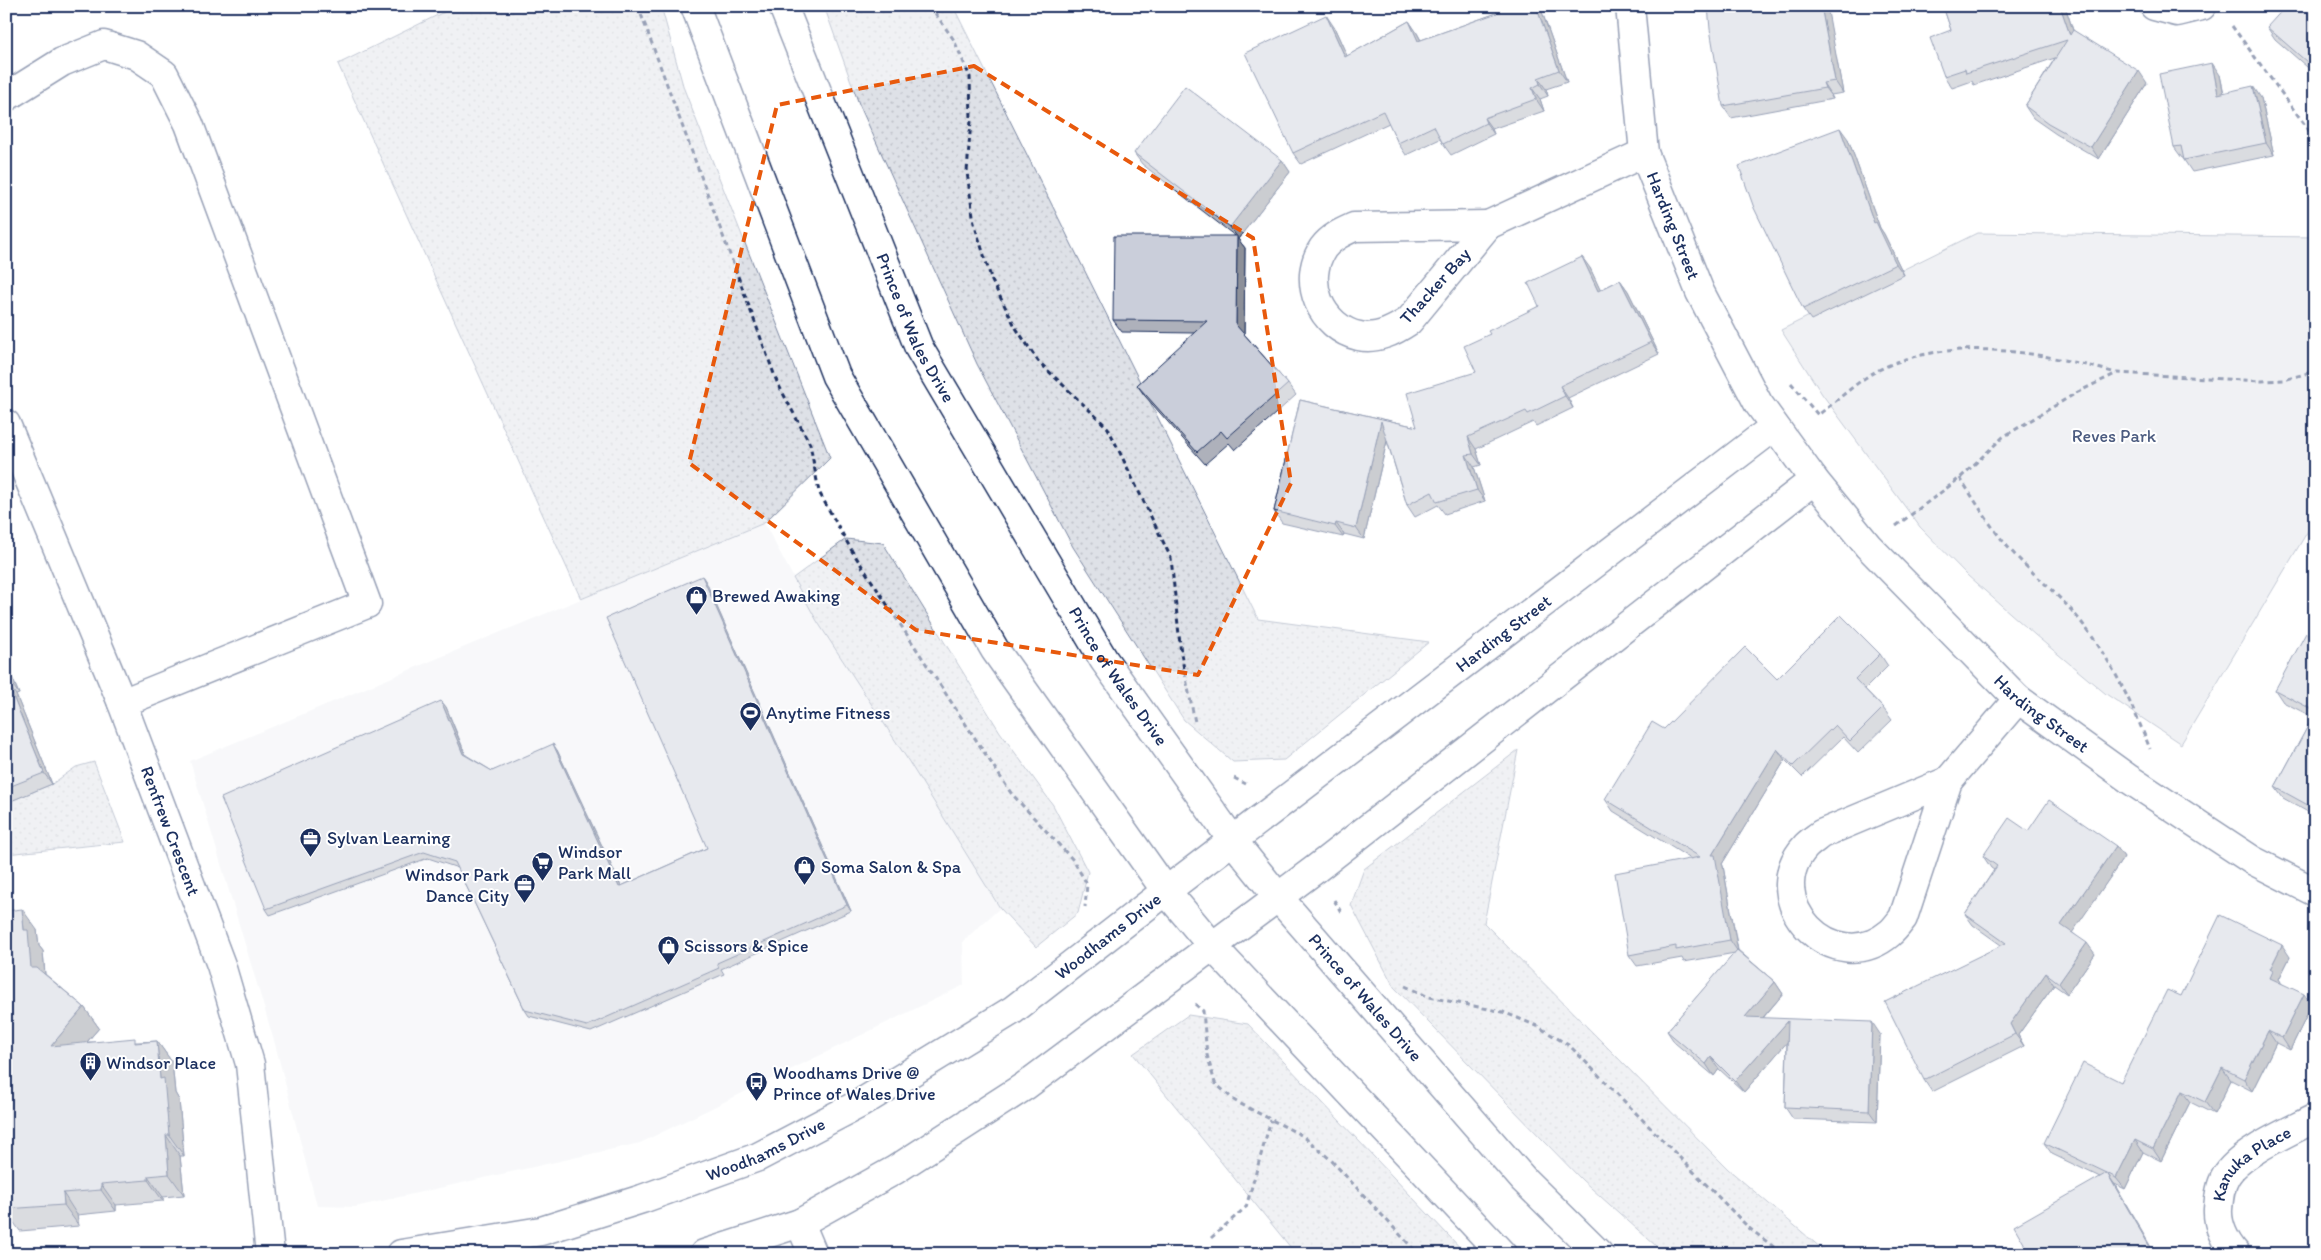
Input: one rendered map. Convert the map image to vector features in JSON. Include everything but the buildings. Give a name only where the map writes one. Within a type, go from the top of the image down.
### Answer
[{"type":"street","points":[[695,6],[836,376],[995,650],[1166,891],[1213,947],[1502,1254]]},
{"type":"street","name":"Prince of Wales Drive","points":[[783,6],[920,348],[1104,660],[1233,841],[1278,897],[1524,1180],[1599,1254]]},
{"type":"street","name":"Harding Street","points":[[1630,6],[1644,153],[1700,292],[1758,403],[1814,480],[1868,546],[2018,699],[2138,786],[2252,860],[2315,892]]},
{"type":"street","points":[[2154,6],[2177,12],[2202,6]]},
{"type":"street","points":[[6,96],[62,62],[104,45],[136,55],[164,74],[189,124],[367,604],[122,703]]},
{"type":"street","name":"Thacker Bay","points":[[1488,225],[1409,321],[1394,331],[1377,336],[1360,336],[1343,330],[1329,319],[1319,304],[1314,286],[1316,267],[1323,248],[1337,235],[1354,227],[1488,225],[1644,153]]},
{"type":"street","name":"Renfrew Crescent","points":[[6,424],[122,703],[221,965],[250,1064],[270,1254]]},
{"type":"street","name":"Harding Street","points":[[1233,841],[1774,427]]},
{"type":"street","points":[[704,1254],[800,1223],[894,1170],[1025,1086],[1317,868],[1814,480]]},
{"type":"street","points":[[1948,781],[1821,834],[1805,847],[1793,871],[1790,884],[1792,903],[1801,922],[1815,936],[1833,945],[1853,947],[1866,945],[1890,933],[1903,918],[1948,781],[2018,699]]},
{"type":"street","name":"Woodhams Drive","points":[[401,1254],[541,1230],[642,1199],[758,1157],[861,1103],[1013,1010],[1233,841]]},
{"type":"street","name":"Kanuka Place","points":[[2236,1254],[2223,1235],[2218,1215],[2219,1194],[2226,1175],[2240,1159],[2315,1118]]},
{"type":"street","points":[[800,1223],[813,1254]]},
{"type":"path","points":[[638,6],[777,382],[810,444],[820,492],[852,551],[1011,793],[1073,860],[1087,884],[1085,911],[1117,930]]},
{"type":"path","points":[[930,6],[954,40],[970,77],[971,120],[967,172],[974,224],[992,282],[1016,328],[1038,361],[1108,428],[1171,558],[1181,654],[1195,725]]},
{"type":"path","points":[[2227,19],[2308,129],[2315,144]]},
{"type":"path","points":[[1758,403],[1789,381],[1818,415],[1872,374],[1910,357],[1941,352],[2000,351],[2082,363],[2117,373],[2262,382],[2284,380],[2315,371]]},
{"type":"path","points":[[1868,546],[1960,478],[2003,437],[2076,392],[2117,373]]},
{"type":"path","points":[[1960,478],[2004,542],[2082,622],[2102,652],[2135,710],[2152,753],[2138,786]]},
{"type":"path","points":[[1233,777],[1246,784],[1271,812]]},
{"type":"path","points":[[1317,868],[1345,920]]},
{"type":"path","points":[[1169,979],[1204,1011],[1207,1055],[1215,1083],[1235,1100],[1303,1136],[1331,1160],[1418,1254]]},
{"type":"path","points":[[1404,985],[1429,996],[1504,1012],[1537,1026],[1570,1046],[1749,1228],[1783,1254]]},
{"type":"path","points":[[1212,1238],[1246,1207],[1271,1120]]},
{"type":"highlighted area","points":[[974,66],[1253,238],[1291,483],[1198,675],[916,630],[689,463],[777,105]]},
{"type":"shaded area","points":[[764,523],[817,621],[906,757],[1000,908],[963,941],[964,985],[640,1143],[355,1207],[317,1206],[275,1044],[190,761]]},
{"type":"green space","points":[[456,6],[661,6],[684,89],[830,458],[764,523],[581,599],[338,64]]},
{"type":"green space","points":[[824,6],[953,6],[1258,619],[1429,642],[1284,760],[1233,762],[1184,720],[1073,547],[977,364],[859,104]]},
{"type":"green space","name":"Reves Park","points":[[1977,233],[2315,237],[2315,519],[2181,744],[2106,694],[2035,635],[1968,576],[1920,527],[1822,394],[1781,330]]},
{"type":"green space","points":[[846,539],[883,543],[1000,732],[1053,805],[1088,872],[1078,913],[1036,947],[1000,908],[906,757],[817,621],[793,578]]},
{"type":"green space","points":[[1518,750],[1484,923],[1728,1169],[1828,1254],[1665,1254],[1582,1180],[1394,987],[1351,905],[1364,869]]},
{"type":"green space","points":[[94,762],[125,842],[6,854],[6,803],[52,784],[76,767]]},
{"type":"green space","points":[[1188,1015],[1248,1024],[1466,1254],[1296,1254],[1133,1054]]},
{"type":"place","name":"Brewed Awaking","points":[[696,615]]},
{"type":"place","name":"Anytime Fitness","points":[[750,732]]},
{"type":"place","name":"Sylvan Learning","points":[[311,857]]},
{"type":"place","name":"Windsor Park Mall","points":[[542,881]]},
{"type":"place","name":"Soma Salon & Spa","points":[[805,886]]},
{"type":"place","name":"Windsor Park Dance City","points":[[525,904]]},
{"type":"place","name":"Scissors & Spice","points":[[668,965]]},
{"type":"place","name":"Windsor Place","points":[[90,1082]]},
{"type":"place","name":"Woodhams Drive @ Prince of Wales Drive","points":[[757,1102]]}]
